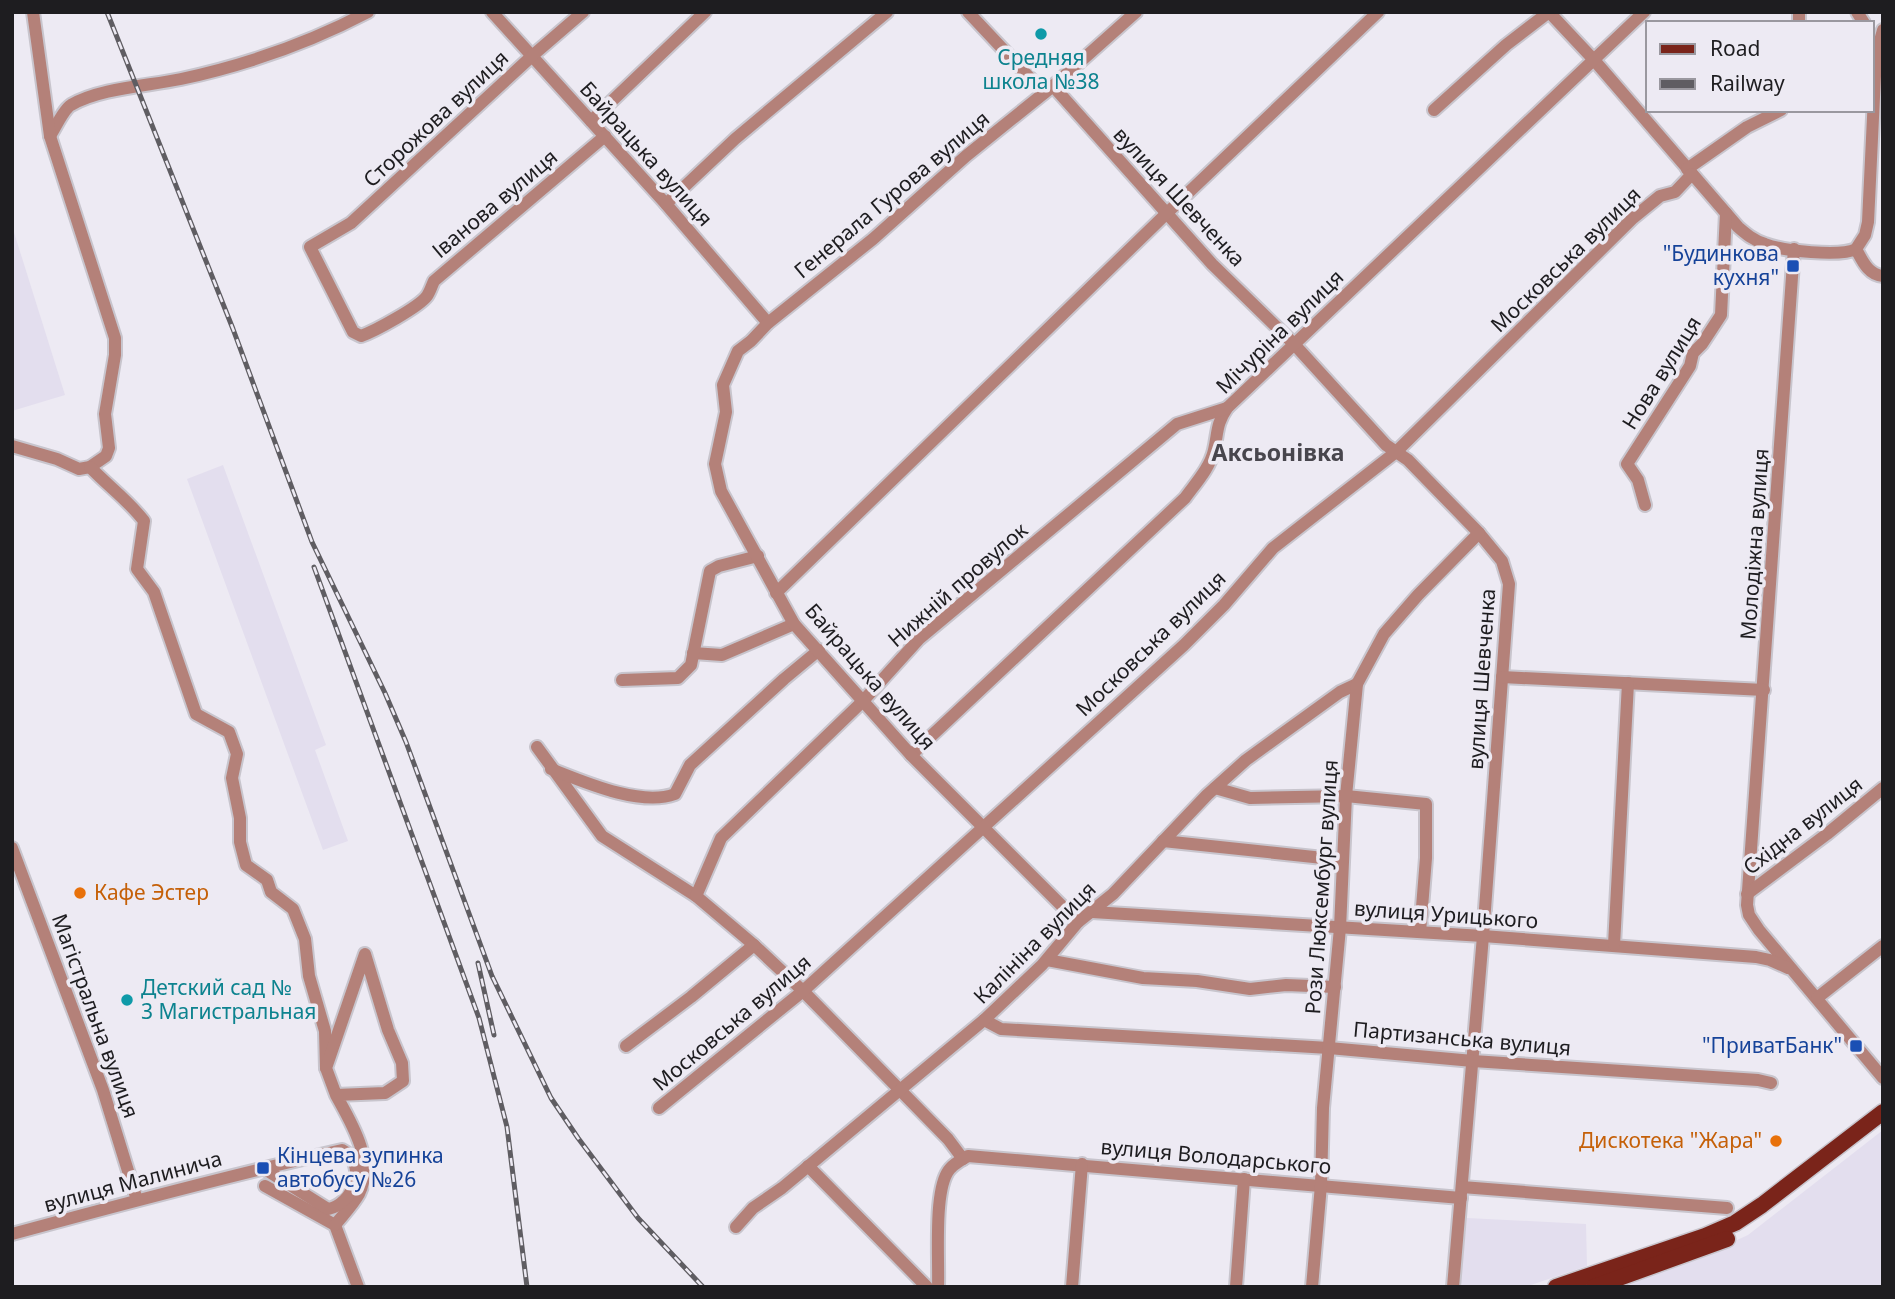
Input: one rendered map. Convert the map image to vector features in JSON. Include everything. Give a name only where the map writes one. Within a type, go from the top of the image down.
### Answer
[{"type":"main road","points":[[1556,1287],[1705,1236],[1734,1223],[1762,1205],[1883,1112]]},
{"type":"main road","points":[[1594,1287],[1700,1250],[1745,1230],[1883,1122]]},
{"type":"street","points":[[12,446],[57,459],[79,469],[90,467],[106,456],[109,448],[106,414],[115,355],[115,338],[50,136],[33,12]]},
{"type":"street","points":[[50,136],[69,106],[101,94],[183,79],[285,50],[326,34],[346,17],[368,12]]},
{"type":"street","name":"Байрацька вулиця","points":[[492,12],[666,204],[768,323]]},
{"type":"street","name":"Сторожова вулиця","points":[[310,247],[351,223],[583,12]]},
{"type":"street","points":[[591,121],[705,12]]},
{"type":"street","points":[[666,204],[735,139],[887,12]]},
{"type":"street","name":"вулиця Шевченка","points":[[968,12],[1048,90],[1167,213],[1212,264],[1294,344],[1386,445],[1408,460],[1479,533],[1502,561],[1508,573],[1483,936],[1453,1287]]},
{"type":"street","name":"Генерала Гурова вулиця","points":[[726,412],[723,385],[738,351],[1048,90],[1136,12]]},
{"type":"street","points":[[776,593],[1378,12]]},
{"type":"street","points":[[1434,110],[1506,45],[1549,12],[1750,238],[1768,246],[1840,253],[1856,248],[1865,235],[1868,222],[1873,112]]},
{"type":"street","name":"Мічуріна вулиця","points":[[911,755],[1185,498],[1214,452],[1216,428],[1227,408],[1644,12]]},
{"type":"street","points":[[1874,92],[1876,49],[1883,30]]},
{"type":"street","name":"Московська вулиця","points":[[659,1108],[803,991],[1184,645],[1224,605],[1273,548],[1396,452],[1633,218],[1660,197],[1675,192],[1689,171],[1746,127],[1777,112]]},
{"type":"street","name":"Іванова вулиця","points":[[310,247],[353,332],[361,336],[372,332],[428,296],[434,281],[605,136]]},
{"type":"street","name":"Нова вулиця","points":[[1645,505],[1638,480],[1628,464],[1690,366],[1693,353],[1721,315],[1726,214]]},
{"type":"street","points":[[1856,248],[1869,270],[1877,276],[1883,276]]},
{"type":"street","name":"Молодіжна вулиця","points":[[1794,249],[1747,905],[1753,923],[1883,1078]]},
{"type":"street","name":"Нижній провулок","points":[[696,896],[721,838],[863,701],[919,639],[1177,424],[1227,408]]},
{"type":"street","name":"Байрацька вулиця","points":[[726,412],[715,464],[721,491],[794,624],[911,755],[1078,922]]},
{"type":"street","points":[[90,467],[128,500],[144,522],[137,569],[154,592],[196,714],[229,732],[237,754],[232,778],[240,818],[240,842],[246,865],[267,880],[271,892],[293,909],[305,939],[309,976],[325,1031],[326,1068],[366,1164],[359,1193],[335,1225]]},
{"type":"street","name":"Рози Люксембург вулиця","points":[[1312,1287],[1321,1185],[1323,1108],[1340,928],[1346,796],[1357,684],[1384,634],[1479,533]]},
{"type":"street","points":[[622,680],[678,678],[691,665],[710,571],[758,556]]},
{"type":"street","points":[[693,653],[722,655],[794,624]]},
{"type":"street","points":[[551,769],[590,785],[623,792],[662,799],[675,794],[691,765],[819,650]]},
{"type":"street","points":[[1502,677],[1764,690]]},
{"type":"street","points":[[1614,946],[1628,683]]},
{"type":"street","name":"Калініна вулиця","points":[[736,1227],[753,1208],[808,1166],[984,1020],[1047,960],[1078,922],[1092,912],[1246,760],[1340,692],[1357,684]]},
{"type":"street","points":[[537,747],[602,836],[696,896],[754,945],[803,991],[965,1157],[947,1172],[941,1198],[939,1287]]},
{"type":"street","points":[[1215,788],[1250,798],[1346,796],[1426,804],[1426,858],[1420,933]]},
{"type":"street","name":"Східна вулиця","points":[[1747,894],[1883,788]]},
{"type":"street","points":[[1163,841],[1342,860]]},
{"type":"street","name":"Магістральна вулиця","points":[[12,848],[103,1090],[137,1200]]},
{"type":"street","name":"вулиця Урицького","points":[[1092,912],[1483,936],[1756,957],[1795,971]]},
{"type":"street","points":[[626,1046],[754,945]]},
{"type":"street","points":[[1817,998],[1883,946]]},
{"type":"street","points":[[326,1068],[365,954],[388,1030],[402,1063],[402,1081],[385,1093],[336,1095]]},
{"type":"street","points":[[1047,960],[1143,978],[1197,981],[1250,989],[1286,985],[1335,987]]},
{"type":"street","name":"Партизанська вулиця","points":[[984,1020],[1001,1029],[1329,1048],[1771,1083]]},
{"type":"street","name":"вулиця Малинича","points":[[12,1234],[137,1200],[263,1168],[342,1150],[353,1160],[355,1182],[343,1203],[328,1209],[263,1168]]},
{"type":"street","name":"вулиця Володарського","points":[[965,1157],[1082,1164],[1321,1185],[1727,1208]]},
{"type":"street","points":[[1072,1287],[1082,1164]]},
{"type":"street","points":[[808,1166],[927,1287]]},
{"type":"street","points":[[1236,1287],[1244,1179]]},
{"type":"street","points":[[265,1186],[335,1225],[358,1287]]},
{"type":"shaded area","points":[[12,226],[65,395],[12,411]]},
{"type":"shaded area","points":[[223,465],[326,745],[315,750],[348,841],[323,850],[187,479]]},
{"type":"shaded area","points":[[1883,1130],[1883,1287],[1614,1287],[1702,1256],[1748,1235]]},
{"type":"shaded area","points":[[1467,1218],[1586,1224],[1587,1266],[1525,1287],[1460,1287]]},
{"type":"railway","points":[[107,12],[233,329],[312,542],[406,742],[492,976],[551,1098],[578,1138],[638,1218],[703,1287]]},
{"type":"railway","points":[[314,567],[479,1018],[507,1127],[527,1287]]},
{"type":"railway","points":[[478,963],[494,1035]]},
{"type":"place","name":"Средняя школа №38","points":[[1041,34]]},
{"type":"place","name":"\"Будинкова кухня\"","points":[[1793,266]]},
{"type":"place","name":"Кафе Эстер","points":[[80,893]]},
{"type":"place","name":"Детский сад № 3 Магистральная","points":[[127,1000]]},
{"type":"place","name":"\"ПриватБанк\"","points":[[1856,1046]]},
{"type":"place","name":"Дискотека \"Жара\"","points":[[1776,1141]]},
{"type":"place","name":"Кінцева зупинка автобусу №26","points":[[263,1168]]},
{"type":"district","name":"Аксьонівка","points":[[1278,453]]}]
